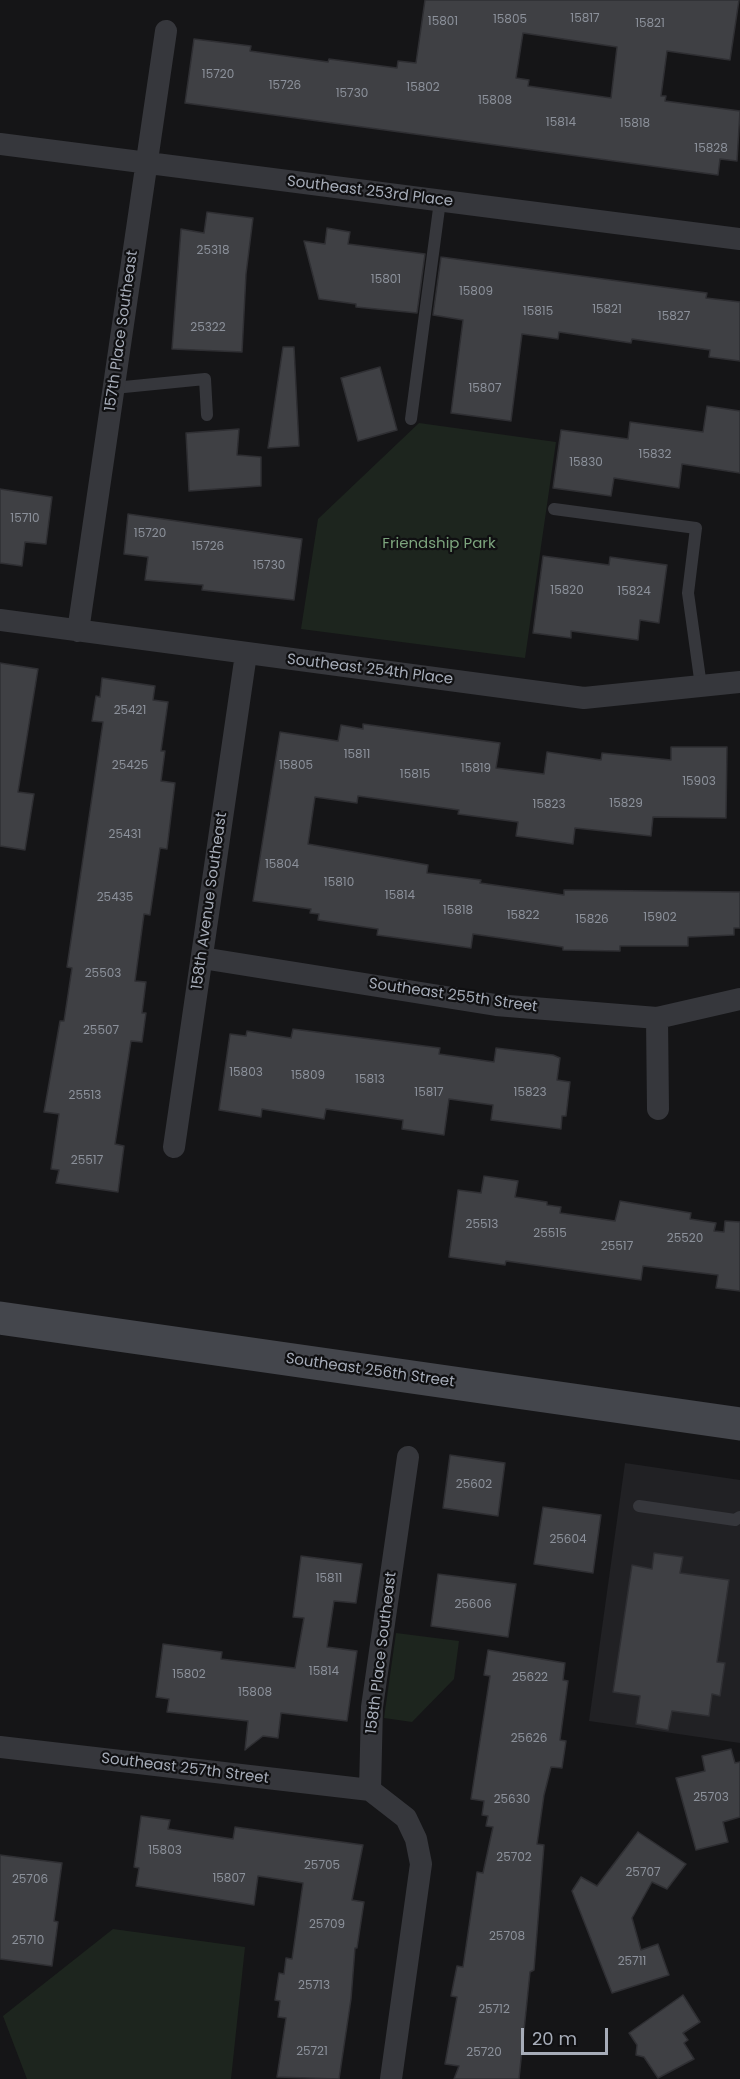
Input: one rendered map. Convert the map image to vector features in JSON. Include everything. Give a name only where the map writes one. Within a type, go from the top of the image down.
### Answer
[{"type":"main road","name":"Southeast 256th Street","points":[[0,1318],[740,1424]]},
{"type":"street","name":"157th Place Southeast","points":[[78,632],[166,31]]},
{"type":"street","name":"Southeast 253rd Place","points":[[0,144],[740,239]]},
{"type":"street","name":"Southeast 254th Place","points":[[0,620],[584,698],[740,682]]},
{"type":"street","name":"158th Avenue Southeast","points":[[174,1147],[246,654]]},
{"type":"street","name":"Southeast 255th Street","points":[[202,958],[496,1005],[657,1018],[740,999]]},
{"type":"street","points":[[657,1018],[658,1109]]},
{"type":"street","name":"158th Place Southeast","points":[[370,1790],[372,1707],[408,1457]]},
{"type":"street","name":"Southeast 257th Street","points":[[0,1747],[370,1790]]},
{"type":"street","points":[[370,1790],[406,1818],[416,1839],[421,1864],[391,2079]]},
{"type":"lane","points":[[411,419],[440,201]]},
{"type":"lane","points":[[114,388],[205,379],[207,415]]},
{"type":"lane","points":[[554,509],[696,528],[688,593],[701,686]]},
{"type":"lane","points":[[639,1506],[735,1520],[740,1517]]},
{"type":"shaded area","points":[[625,1463],[740,1480],[740,1743],[589,1721]]},
{"type":"green space","name":"Friendship Park","points":[[419,423],[556,442],[525,658],[301,629],[318,519]]},
{"type":"green space","points":[[396,1633],[459,1641],[454,1679],[412,1722],[384,1718]]},
{"type":"green space","points":[[113,1929],[245,1947],[231,2079],[27,2079],[3,2016]]},
{"type":"building","points":[[425,0],[739,0],[730,60],[667,51],[661,96],[666,96],[665,101],[740,111],[737,161],[720,159],[718,175],[185,103],[194,39],[251,46],[250,51],[328,62],[329,59],[397,68],[398,61],[416,63]],"holes":[[[523,33],[617,47],[611,98],[528,86],[529,80],[516,78]]]},
{"type":"building","points":[[207,212],[253,218],[246,274],[242,352],[172,349],[181,229],[204,233]]},
{"type":"building","points":[[327,228],[350,232],[348,244],[425,254],[417,313],[356,307],[356,304],[319,299],[304,241],[325,244]]},
{"type":"building","points":[[441,257],[707,293],[706,298],[740,302],[740,361],[709,357],[710,350],[632,339],[631,343],[559,332],[558,339],[522,334],[511,421],[451,413],[463,320],[433,315]]},
{"type":"building","points":[[283,347],[294,347],[299,446],[268,448]]},
{"type":"building","points":[[380,367],[397,430],[358,441],[341,378]]},
{"type":"building","points":[[707,406],[740,411],[740,473],[682,464],[679,488],[614,478],[611,496],[553,488],[561,430],[628,439],[630,422],[703,432]]},
{"type":"building","points":[[239,429],[237,455],[261,457],[261,486],[189,491],[186,433]]},
{"type":"building","points":[[0,489],[52,497],[46,544],[25,542],[22,566],[0,563]]},
{"type":"building","points":[[128,514],[302,539],[294,600],[202,590],[203,585],[145,580],[148,557],[124,554]]},
{"type":"building","points":[[543,556],[609,565],[610,557],[667,565],[659,623],[640,620],[638,640],[571,631],[571,638],[533,633]]},
{"type":"building","points":[[0,663],[38,669],[18,792],[34,794],[25,850],[0,846]]},
{"type":"building","points":[[102,678],[155,686],[153,700],[168,702],[161,751],[165,751],[161,781],[175,783],[167,849],[160,848],[150,915],[144,914],[135,981],[146,982],[142,1013],[146,1013],[142,1042],[131,1041],[115,1144],[124,1146],[118,1192],[56,1183],[59,1170],[51,1169],[59,1114],[44,1112],[60,1021],[64,1021],[72,968],[67,967],[103,722],[92,721],[96,696],[100,697]]},
{"type":"building","points":[[363,724],[500,743],[496,768],[544,774],[547,752],[601,760],[602,753],[671,760],[671,747],[727,747],[726,818],[653,817],[651,836],[575,828],[573,844],[516,836],[518,822],[458,814],[459,810],[358,796],[357,803],[315,797],[308,844],[428,865],[427,873],[564,895],[564,890],[740,892],[740,928],[734,928],[734,935],[688,937],[688,946],[620,946],[620,951],[563,950],[563,947],[473,934],[471,948],[377,935],[378,929],[318,920],[319,914],[310,913],[311,909],[253,901],[280,732],[338,741],[341,725],[363,729]]},
{"type":"building","points":[[293,1029],[440,1048],[439,1054],[494,1062],[496,1048],[553,1055],[560,1058],[557,1080],[570,1082],[566,1116],[562,1116],[561,1129],[491,1120],[493,1105],[449,1099],[444,1135],[402,1129],[403,1120],[326,1109],[324,1119],[262,1109],[261,1117],[219,1110],[230,1034],[246,1036],[247,1031],[291,1038]]},
{"type":"building","points":[[484,1176],[518,1181],[515,1197],[547,1202],[547,1205],[561,1207],[560,1213],[615,1221],[620,1201],[691,1213],[690,1219],[716,1223],[714,1231],[724,1232],[725,1221],[740,1222],[740,1291],[716,1288],[718,1275],[643,1266],[641,1280],[506,1261],[505,1265],[449,1257],[458,1190],[481,1193]]},
{"type":"building","points":[[450,1455],[505,1463],[498,1516],[443,1508]]},
{"type":"building","points":[[543,1507],[601,1515],[593,1573],[534,1564]]},
{"type":"building","points":[[654,1553],[683,1557],[680,1573],[729,1580],[717,1662],[725,1663],[720,1696],[712,1694],[709,1716],[672,1711],[668,1730],[636,1724],[640,1696],[613,1692],[632,1565],[652,1569]]},
{"type":"building","points":[[301,1556],[362,1564],[356,1603],[334,1601],[327,1647],[357,1651],[347,1721],[281,1713],[278,1738],[263,1736],[245,1750],[248,1721],[167,1712],[169,1699],[156,1697],[163,1644],[222,1652],[221,1659],[295,1668],[304,1618],[293,1617]]},
{"type":"building","points":[[438,1574],[516,1584],[508,1637],[431,1626]]},
{"type":"building","points":[[488,1650],[565,1663],[563,1680],[568,1681],[560,1740],[566,1741],[562,1768],[551,1767],[544,1795],[537,1844],[544,1845],[534,1970],[530,1972],[519,2079],[454,2079],[459,2066],[445,2064],[457,1997],[451,1996],[457,1966],[463,1967],[477,1872],[483,1873],[493,1827],[486,1826],[488,1816],[482,1815],[484,1801],[471,1799],[490,1676],[484,1675]]},
{"type":"building","points":[[731,1749],[735,1763],[740,1762],[740,1817],[723,1822],[728,1842],[696,1850],[676,1778],[705,1771],[702,1756]]},
{"type":"building","points":[[141,1816],[170,1820],[168,1829],[233,1839],[235,1827],[363,1845],[352,1900],[364,1902],[357,1948],[355,1948],[351,1999],[339,2079],[277,2077],[286,2018],[278,2017],[280,2001],[275,2000],[279,1973],[284,1974],[286,1958],[292,1959],[303,1883],[258,1876],[254,1905],[136,1886],[139,1868],[134,1867]]},
{"type":"building","points":[[638,1832],[686,1864],[667,1889],[652,1882],[632,1918],[641,1950],[658,1944],[669,1975],[612,1993],[572,1891],[581,1877],[597,1886]]},
{"type":"building","points":[[0,1855],[62,1863],[54,1921],[58,1922],[52,1966],[0,1959]]},
{"type":"building","points":[[683,1995],[700,2022],[683,2033],[688,2040],[684,2043],[694,2059],[658,2078],[644,2057],[636,2055],[637,2045],[629,2033]]}]
